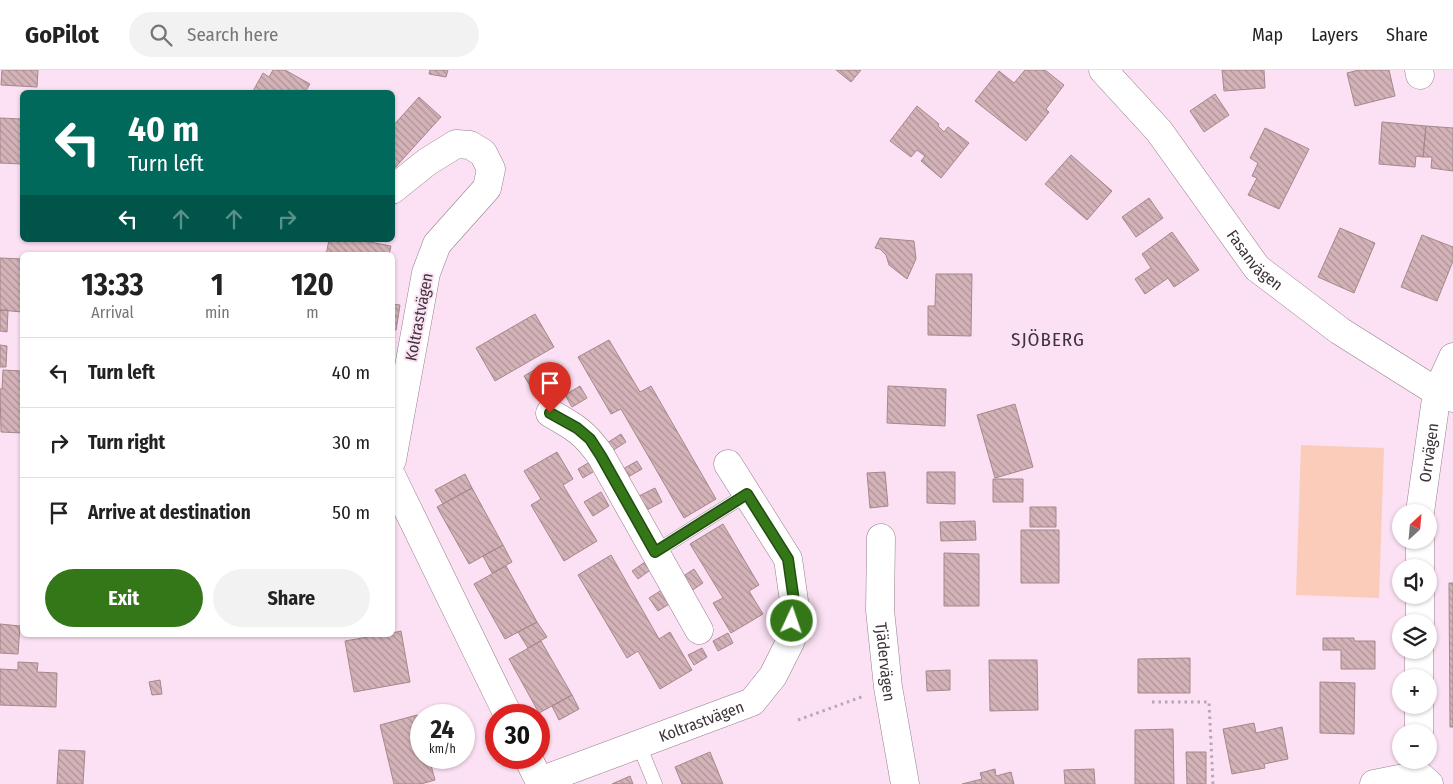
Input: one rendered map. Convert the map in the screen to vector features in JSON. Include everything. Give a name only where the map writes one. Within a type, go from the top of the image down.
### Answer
[{"type":"street","name":"Fasanvägen","points":[[1103,70],[1159,131],[1256,268],[1340,331],[1445,395]]},
{"type":"street","name":"Koltrastvägen","points":[[395,188],[427,162],[456,144],[470,145],[483,153],[491,169],[487,188],[437,244],[426,273],[395,444]]},
{"type":"street","name":"Orrvägen","points":[[1422,504],[1453,357]]},
{"type":"street","points":[[550,413],[577,428],[590,439],[699,630]]},
{"type":"street","name":"Koltrastvägen","points":[[536,774],[639,745],[752,702],[773,676],[791,640],[794,601],[788,559],[728,464]]},
{"type":"street","points":[[395,483],[503,704]]},
{"type":"street","name":"Tjädervägen","points":[[881,538],[880,610],[888,687],[905,784]]},
{"type":"street","points":[[1374,784],[1420,776]]},
{"type":"lane","points":[[655,552],[747,494]]},
{"type":"lane","points":[[639,745],[655,784]]},
{"type":"path","points":[[798,720],[888,687]]},
{"type":"path","points":[[1152,702],[1209,702],[1213,784]]},
{"type":"shaded area","points":[[1301,445],[1384,448],[1379,598],[1296,595]]},
{"type":"building","points":[[2,70],[38,70],[37,87],[1,85]]},
{"type":"building","points":[[273,70],[285,70],[310,84],[306,90],[254,90],[263,73],[269,77]]},
{"type":"building","points":[[430,70],[448,70],[446,77],[429,74]]},
{"type":"building","points":[[836,70],[861,70],[851,82]]},
{"type":"building","points":[[1025,70],[1045,70],[1064,85],[1046,109],[1049,112],[1026,141],[975,101],[999,71],[1014,83]]},
{"type":"building","points":[[1222,70],[1264,70],[1265,88],[1224,91]]},
{"type":"building","points":[[1359,70],[1389,70],[1395,96],[1355,106],[1347,73]]},
{"type":"building","points":[[1215,94],[1229,115],[1204,132],[1190,111]]},
{"type":"building","points":[[419,97],[441,117],[395,168],[395,124]]},
{"type":"building","points":[[917,106],[939,124],[938,126],[944,132],[948,127],[969,143],[941,178],[921,161],[925,156],[917,150],[911,157],[890,141]]},
{"type":"building","points":[[0,118],[20,119],[20,164],[0,163]]},
{"type":"building","points":[[1382,122],[1426,126],[1423,157],[1416,156],[1415,167],[1379,164]]},
{"type":"building","points":[[1426,126],[1453,128],[1453,171],[1431,168],[1432,157],[1423,157]]},
{"type":"building","points":[[1265,128],[1309,149],[1279,209],[1248,195],[1257,178],[1252,176],[1258,163],[1250,158]]},
{"type":"building","points":[[1071,155],[1112,191],[1087,220],[1045,184]]},
{"type":"building","points":[[1149,198],[1163,218],[1136,237],[1122,217]]},
{"type":"building","points":[[1340,228],[1375,243],[1354,293],[1318,277]]},
{"type":"building","points":[[1172,232],[1199,270],[1174,287],[1168,278],[1145,294],[1135,279],[1151,268],[1142,254]]},
{"type":"building","points":[[1422,235],[1453,247],[1453,261],[1437,301],[1401,287]]},
{"type":"building","points":[[880,238],[914,241],[916,259],[907,279],[889,265],[886,255],[880,249],[875,248]]},
{"type":"building","points":[[329,242],[370,242],[391,246],[390,252],[327,252]]},
{"type":"building","points":[[0,258],[20,259],[20,312],[0,310]]},
{"type":"building","points":[[936,274],[972,274],[971,336],[928,335],[928,306],[935,306]]},
{"type":"building","points":[[395,304],[400,305],[395,330]]},
{"type":"building","points":[[0,310],[8,310],[7,332],[0,331]]},
{"type":"building","points":[[535,314],[554,347],[495,381],[476,348]]},
{"type":"building","points":[[609,340],[640,392],[651,386],[716,499],[684,518],[621,409],[611,414],[578,357]]},
{"type":"building","points":[[0,345],[7,346],[6,367],[0,367]]},
{"type":"building","points":[[538,368],[547,383],[533,391],[524,376]]},
{"type":"building","points":[[3,370],[20,371],[20,433],[1,432],[0,389],[2,389]]},
{"type":"building","points":[[580,386],[587,398],[572,407],[565,395]]},
{"type":"building","points":[[888,386],[946,389],[945,426],[887,423]]},
{"type":"building","points":[[1015,404],[1033,467],[995,478],[977,415]]},
{"type":"building","points":[[621,434],[626,442],[612,451],[607,443]]},
{"type":"building","points":[[557,452],[573,479],[563,485],[597,541],[564,561],[531,505],[541,499],[524,471]]},
{"type":"building","points":[[593,460],[598,469],[583,478],[578,469]]},
{"type":"building","points":[[637,461],[642,469],[628,477],[623,469]]},
{"type":"building","points":[[885,472],[888,506],[870,508],[867,473]]},
{"type":"building","points":[[927,472],[955,472],[955,504],[927,503]]},
{"type":"building","points":[[465,474],[472,488],[443,504],[435,490]]},
{"type":"building","points":[[993,479],[1023,479],[1023,502],[993,502]]},
{"type":"building","points":[[472,488],[503,545],[469,564],[437,507]]},
{"type":"building","points":[[655,488],[662,502],[645,511],[637,497]]},
{"type":"building","points":[[601,492],[609,506],[593,516],[584,502]]},
{"type":"building","points":[[1030,507],[1056,507],[1056,527],[1030,527]]},
{"type":"building","points":[[975,521],[976,540],[941,541],[940,522]]},
{"type":"building","points":[[723,524],[759,585],[749,591],[763,614],[731,633],[713,603],[723,598],[690,544]]},
{"type":"building","points":[[1021,530],[1059,530],[1059,583],[1021,583]]},
{"type":"building","points":[[503,545],[512,562],[492,573],[483,556]]},
{"type":"building","points":[[944,553],[979,554],[979,606],[944,606]]},
{"type":"building","points":[[611,555],[659,639],[670,632],[692,670],[660,689],[638,651],[627,658],[578,575]]},
{"type":"building","points":[[648,560],[653,568],[638,579],[632,571]]},
{"type":"building","points":[[506,566],[537,622],[505,639],[474,584]]},
{"type":"building","points":[[694,569],[703,583],[688,593],[679,579]]},
{"type":"building","points":[[1449,583],[1453,583],[1453,727],[1450,727]]},
{"type":"building","points":[[665,588],[674,601],[658,611],[649,598]]},
{"type":"building","points":[[537,622],[547,637],[528,648],[518,632]]},
{"type":"building","points":[[0,624],[20,626],[18,654],[0,653]]},
{"type":"building","points":[[401,631],[410,682],[354,692],[345,641],[368,637],[395,637],[395,632]]},
{"type":"building","points":[[728,633],[733,643],[718,651],[713,641]]},
{"type":"building","points":[[1323,638],[1354,638],[1354,641],[1375,641],[1375,669],[1341,669],[1341,650],[1323,650]]},
{"type":"building","points":[[541,641],[572,695],[550,707],[550,704],[534,704],[509,659]]},
{"type":"building","points":[[702,648],[707,657],[694,665],[688,655]]},
{"type":"building","points":[[1190,658],[1190,693],[1138,693],[1138,659]]},
{"type":"building","points":[[989,660],[1037,660],[1038,710],[990,711]]},
{"type":"building","points":[[18,662],[38,663],[37,672],[57,673],[56,707],[0,705],[0,669],[18,670]]},
{"type":"building","points":[[950,670],[950,690],[927,691],[926,671]]},
{"type":"building","points":[[160,680],[162,694],[152,695],[149,682]]},
{"type":"building","points":[[1320,682],[1355,683],[1354,734],[1320,733]]},
{"type":"building","points":[[572,695],[579,709],[559,720],[552,706]]},
{"type":"building","points":[[410,717],[410,769],[432,769],[435,780],[421,784],[394,784],[380,725]]},
{"type":"building","points":[[1254,723],[1256,733],[1282,727],[1288,759],[1264,764],[1265,768],[1232,774],[1223,729]]},
{"type":"building","points":[[1173,729],[1174,784],[1135,784],[1135,730]]},
{"type":"building","points":[[59,750],[85,751],[83,784],[57,784]]},
{"type":"building","points":[[710,752],[723,784],[682,784],[675,767]]},
{"type":"building","points":[[1186,752],[1206,752],[1206,784],[1187,784]]},
{"type":"building","points":[[995,769],[996,776],[1011,772],[1014,784],[962,784],[982,779],[980,773]]},
{"type":"building","points":[[1094,769],[1095,784],[1065,784],[1064,770]]},
{"type":"building","points":[[630,776],[633,784],[612,784]]},
{"type":"district","name":"SJÖBERG","points":[[1048,339]]},
{"type":"route","points":[[550,413],[577,428],[590,439],[655,552],[747,494],[788,559],[794,601],[792,621]]}]
